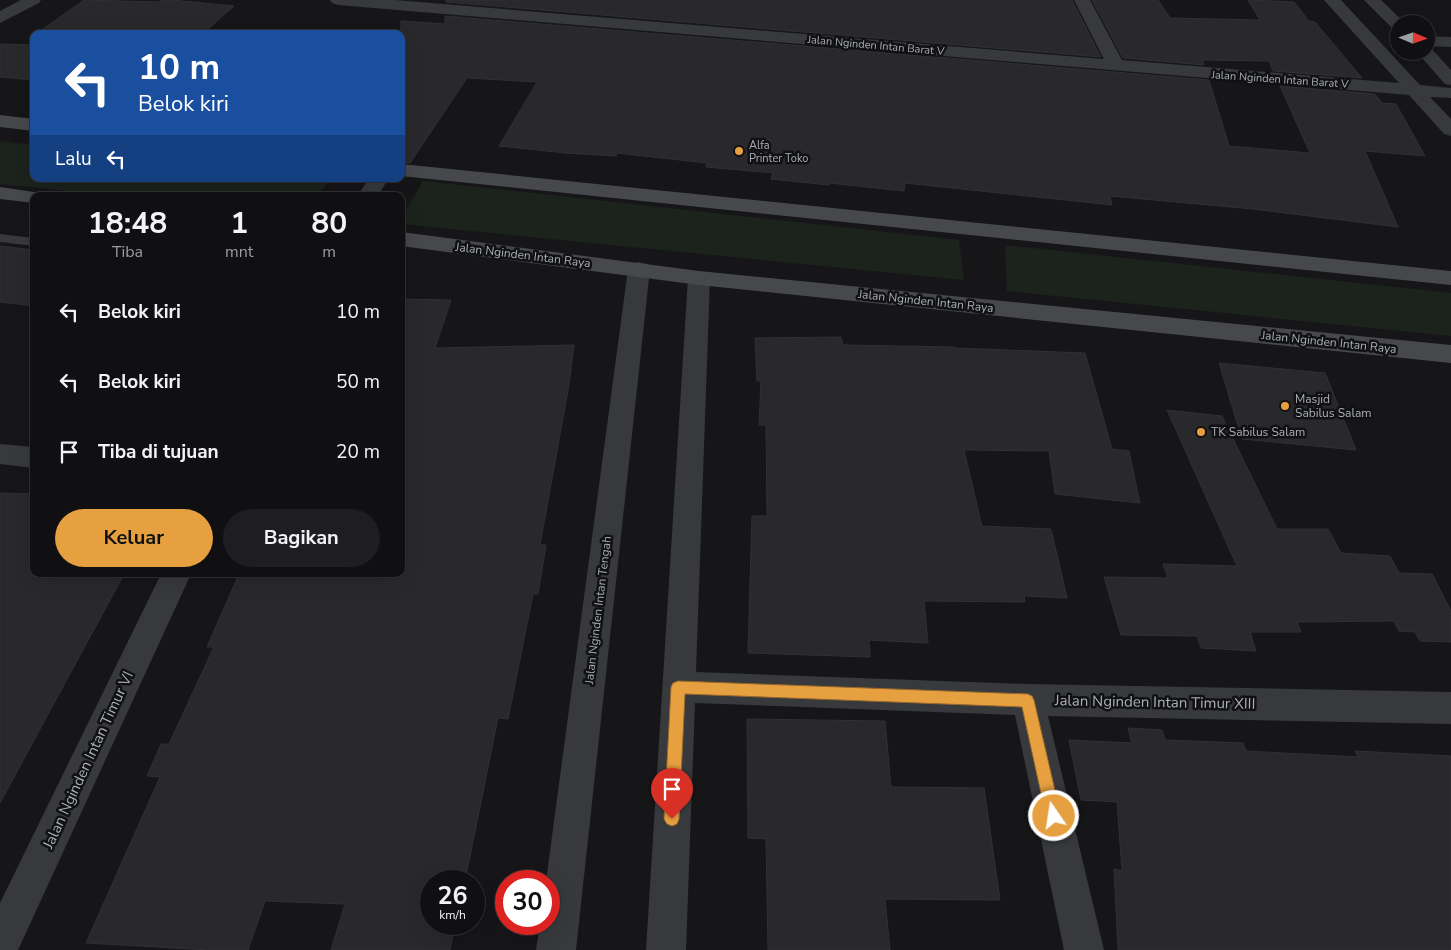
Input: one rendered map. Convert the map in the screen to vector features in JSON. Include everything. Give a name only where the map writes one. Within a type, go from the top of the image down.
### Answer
[{"type":"street","points":[[0,18],[33,0]]},
{"type":"street","name":"Jalan Nginden Intan Barat V","points":[[338,0],[1116,66],[1451,92]]},
{"type":"street","points":[[1082,0],[1116,66]]},
{"type":"street","points":[[1332,0],[1451,130]]},
{"type":"street","points":[[1372,0],[1390,17]]},
{"type":"street","points":[[1435,41],[1451,42]]},
{"type":"street","points":[[1432,60],[1451,80]]},
{"type":"street","points":[[0,121],[30,125]]},
{"type":"street","points":[[405,170],[1451,278]]},
{"type":"street","points":[[0,193],[30,197]]},
{"type":"street","name":"Jalan Nginden Intan Raya","points":[[405,240],[699,278],[1451,354]]},
{"type":"street","name":"Jalan Nginden Intan Tengah","points":[[556,950],[639,269]]},
{"type":"street","points":[[666,950],[699,278]]},
{"type":"street","points":[[0,454],[30,458]]},
{"type":"street","name":"Jalan Nginden Intan Timur VI","points":[[0,945],[175,577]]},
{"type":"street","name":"Jalan Nginden Intan Timur XIII","points":[[678,687],[1028,700],[1451,708]]},
{"type":"street","points":[[1028,700],[1084,950]]},
{"type":"lane","points":[[0,238],[30,242]]},
{"type":"shaded area","points":[[0,141],[30,145],[30,182],[329,182],[320,192],[80,192],[0,184]]},
{"type":"shaded area","points":[[423,181],[959,240],[964,280],[405,224],[405,212]]},
{"type":"shaded area","points":[[1005,245],[1451,293],[1451,336],[1007,291]]},
{"type":"building","points":[[84,0],[159,2],[161,0],[172,0],[234,6],[207,30],[42,30]]},
{"type":"building","points":[[446,0],[1072,0],[1101,57],[446,2]]},
{"type":"building","points":[[1092,0],[1158,0],[1170,18],[1260,20],[1248,0],[1294,2],[1309,21],[1315,22],[1362,78],[1273,71],[1269,61],[1202,60],[1204,65],[1123,58]]},
{"type":"building","points":[[445,16],[1209,80],[1229,146],[1310,153],[1280,86],[1375,94],[1382,103],[1396,104],[1425,156],[1365,151],[1398,227],[1253,209],[1110,196],[1112,205],[905,183],[904,191],[830,183],[829,185],[771,179],[773,173],[706,167],[707,163],[617,153],[616,156],[499,146],[537,82],[467,78],[410,163],[405,162],[405,30],[401,30],[401,21],[445,24]]},
{"type":"building","points":[[0,44],[30,45],[30,80],[0,77]]},
{"type":"building","points":[[0,246],[30,250],[30,306],[0,302]]},
{"type":"building","points":[[405,299],[451,300],[435,348],[574,345],[569,385],[540,545],[546,545],[538,594],[533,594],[508,719],[498,718],[467,870],[420,870],[420,935],[453,935],[450,950],[331,950],[345,904],[265,901],[248,950],[209,950],[86,943],[160,777],[147,776],[161,744],[169,744],[214,647],[207,647],[238,577],[405,577]]},
{"type":"building","points":[[841,337],[843,345],[954,347],[1085,353],[1112,449],[1129,451],[1140,503],[1055,494],[1049,451],[964,450],[982,526],[1051,529],[1067,598],[1024,596],[1025,602],[924,601],[928,643],[869,640],[870,657],[748,653],[752,516],[767,516],[766,425],[759,425],[761,381],[757,381],[755,338]]},
{"type":"building","name":"Masjid Sabilus Salam","points":[[1219,363],[1325,373],[1356,450],[1242,439]]},
{"type":"building","points":[[1167,410],[1222,416],[1277,529],[1328,529],[1341,553],[1390,556],[1399,573],[1432,574],[1451,611],[1451,642],[1420,641],[1415,632],[1399,631],[1394,621],[1297,622],[1301,632],[1250,632],[1256,651],[1201,648],[1197,636],[1121,635],[1104,577],[1168,578],[1163,564],[1237,566]]},
{"type":"building","points":[[0,493],[30,494],[30,577],[122,577],[0,803]]},
{"type":"building","points":[[747,719],[885,721],[891,787],[984,788],[1000,900],[885,899],[890,950],[768,950],[766,839],[748,838]]},
{"type":"building","points":[[1128,728],[1162,730],[1165,740],[1243,743],[1246,751],[1358,757],[1355,751],[1451,756],[1451,950],[1118,950],[1114,869],[1122,871],[1117,802],[1081,800],[1069,740],[1132,743]]},
{"type":"place","name":"Alfa Printer Toko","points":[[739,151]]},
{"type":"place","name":"Masjid Sabilus Salam","points":[[1285,406]]},
{"type":"place","name":"TK Sabilus Salam","points":[[1201,432]]},
{"type":"route","points":[[672,819],[678,687],[1028,700],[1054,816]]}]
